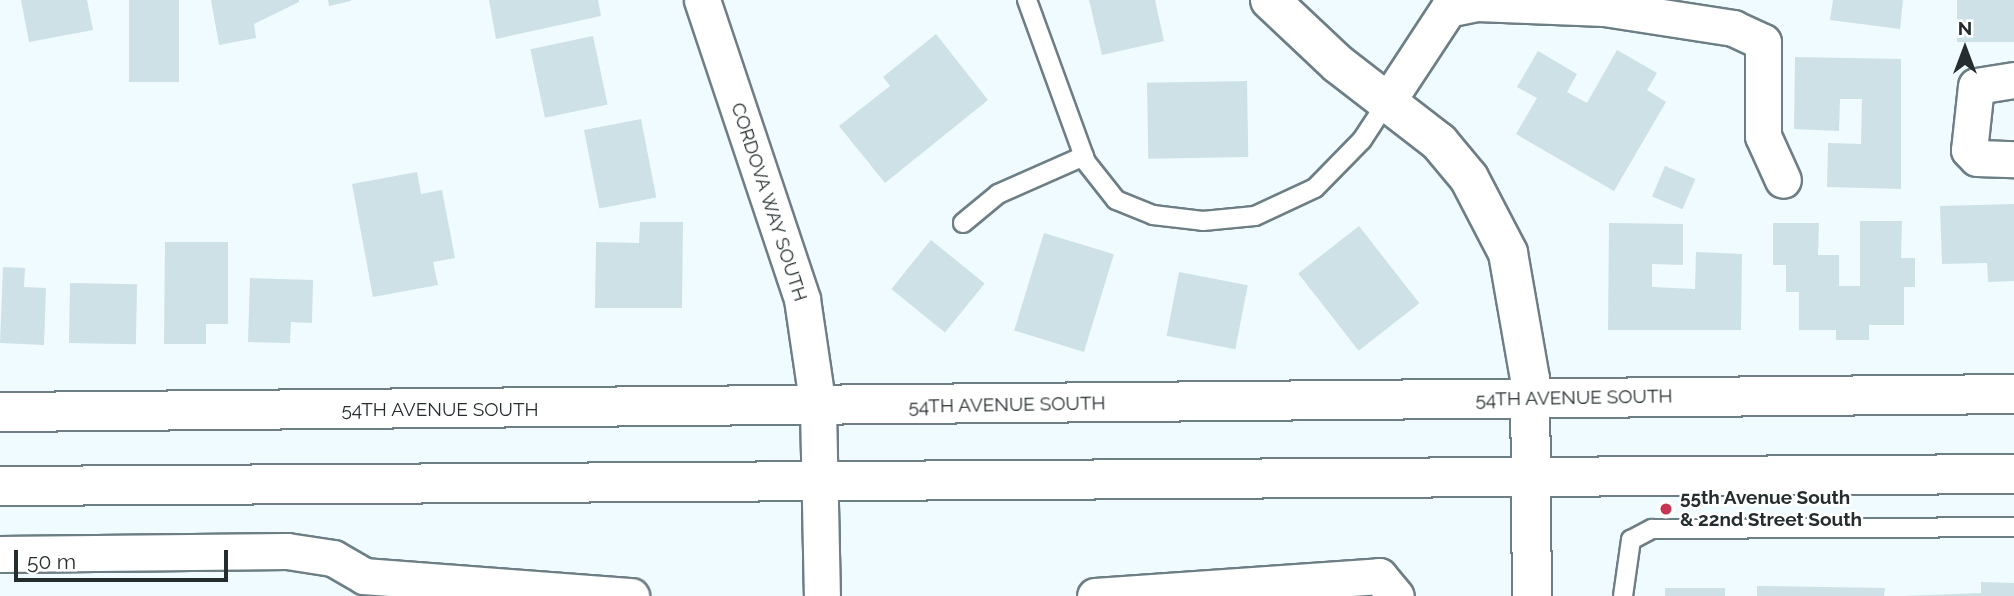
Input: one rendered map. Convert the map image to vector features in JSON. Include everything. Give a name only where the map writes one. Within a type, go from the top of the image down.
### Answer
[{"type":"main road","points":[[1270,0],[1387,102],[1439,142],[1492,217],[1520,297],[1530,397],[1532,596]]},
{"type":"main road","name":"54TH AVENUE SOUTH","points":[[0,412],[818,408],[1530,397],[2014,394]]},
{"type":"main road","points":[[0,486],[821,483],[1532,474],[2014,474]]},
{"type":"street","name":"CORDOVA WAY SOUTH","points":[[702,0],[802,299],[818,408],[822,596]]},
{"type":"street","points":[[1387,102],[1448,9],[1467,5],[1604,8],[1733,28],[1763,41],[1763,136],[1783,180]]},
{"type":"street","points":[[2014,80],[1976,86],[1969,150],[1977,158],[2014,159]]},
{"type":"street","points":[[0,554],[287,551],[333,558],[364,586],[631,596]]},
{"type":"street","points":[[1095,596],[1387,586]]},
{"type":"lane","points":[[1027,0],[1084,156],[1116,200],[1153,215],[1203,221],[1255,216],[1315,188],[1362,140],[1387,102]]},
{"type":"lane","points":[[963,223],[998,194],[1084,156]]},
{"type":"lane","points":[[1623,596],[1631,540],[1652,529],[2014,527]]},
{"type":"building","points":[[21,0],[87,0],[93,30],[29,42]]},
{"type":"building","points":[[129,0],[179,0],[179,82],[129,82]]},
{"type":"building","points":[[211,0],[299,2],[254,24],[256,38],[219,45]]},
{"type":"building","points":[[328,0],[351,0],[351,1],[329,6]]},
{"type":"building","points":[[489,0],[598,0],[601,16],[496,39]]},
{"type":"building","points":[[1089,0],[1155,0],[1164,41],[1102,55]]},
{"type":"building","points":[[1833,0],[1903,0],[1900,29],[1830,20]]},
{"type":"building","points":[[1957,0],[2014,0],[2014,42],[1957,42]]},
{"type":"building","points":[[936,34],[988,100],[885,183],[839,126],[890,86],[883,77]]},
{"type":"building","points":[[593,36],[608,104],[545,118],[530,49]]},
{"type":"building","points":[[1617,50],[1657,73],[1647,90],[1666,102],[1614,191],[1516,134],[1537,98],[1517,87],[1538,51],[1577,74],[1567,92],[1587,103]]},
{"type":"building","points":[[1795,57],[1901,59],[1901,189],[1827,187],[1828,143],[1861,144],[1862,99],[1840,99],[1839,131],[1794,129]]},
{"type":"building","points":[[1247,81],[1248,157],[1148,159],[1147,83]]},
{"type":"building","points":[[641,119],[656,198],[599,209],[584,130]]},
{"type":"building","points":[[1665,166],[1695,179],[1682,209],[1652,196]]},
{"type":"building","points":[[417,172],[421,194],[442,190],[455,258],[433,262],[438,285],[373,297],[352,184]]},
{"type":"building","points":[[2014,204],[2014,281],[1988,282],[1987,263],[1942,264],[1940,206]]},
{"type":"building","points":[[1860,221],[1902,221],[1901,258],[1915,258],[1915,287],[1904,287],[1904,325],[1869,325],[1869,340],[1836,340],[1836,330],[1799,330],[1799,292],[1786,292],[1786,265],[1773,265],[1773,223],[1819,223],[1818,255],[1839,255],[1839,286],[1860,286]]},
{"type":"building","points":[[640,222],[683,222],[682,308],[595,308],[596,242],[639,243]]},
{"type":"building","points":[[1609,223],[1683,224],[1683,265],[1652,264],[1652,287],[1695,289],[1696,252],[1742,254],[1741,330],[1608,330]]},
{"type":"building","points":[[1359,226],[1419,303],[1359,351],[1298,273]]},
{"type":"building","points":[[1044,233],[1114,254],[1084,352],[1014,331]]},
{"type":"building","points":[[931,240],[985,283],[945,332],[891,289]]},
{"type":"building","points":[[165,242],[228,242],[228,324],[206,324],[206,344],[164,344]]},
{"type":"building","points":[[3,267],[25,268],[24,287],[46,288],[44,345],[0,343]]},
{"type":"building","points":[[1179,272],[1248,285],[1235,349],[1167,336]]},
{"type":"building","points":[[250,278],[313,280],[312,323],[291,322],[290,343],[248,342]]},
{"type":"building","points":[[70,283],[137,284],[136,344],[69,343]]},
{"type":"building","points":[[1981,582],[2014,583],[2014,596],[1904,596],[1981,593]]},
{"type":"building","points":[[1757,586],[1885,588],[1884,596],[1757,596]]},
{"type":"building","points":[[1665,588],[1725,588],[1725,596],[1665,596]]},
{"type":"place","name":"55th Avenue South & 22nd Street South","points":[[1666,509]]}]
